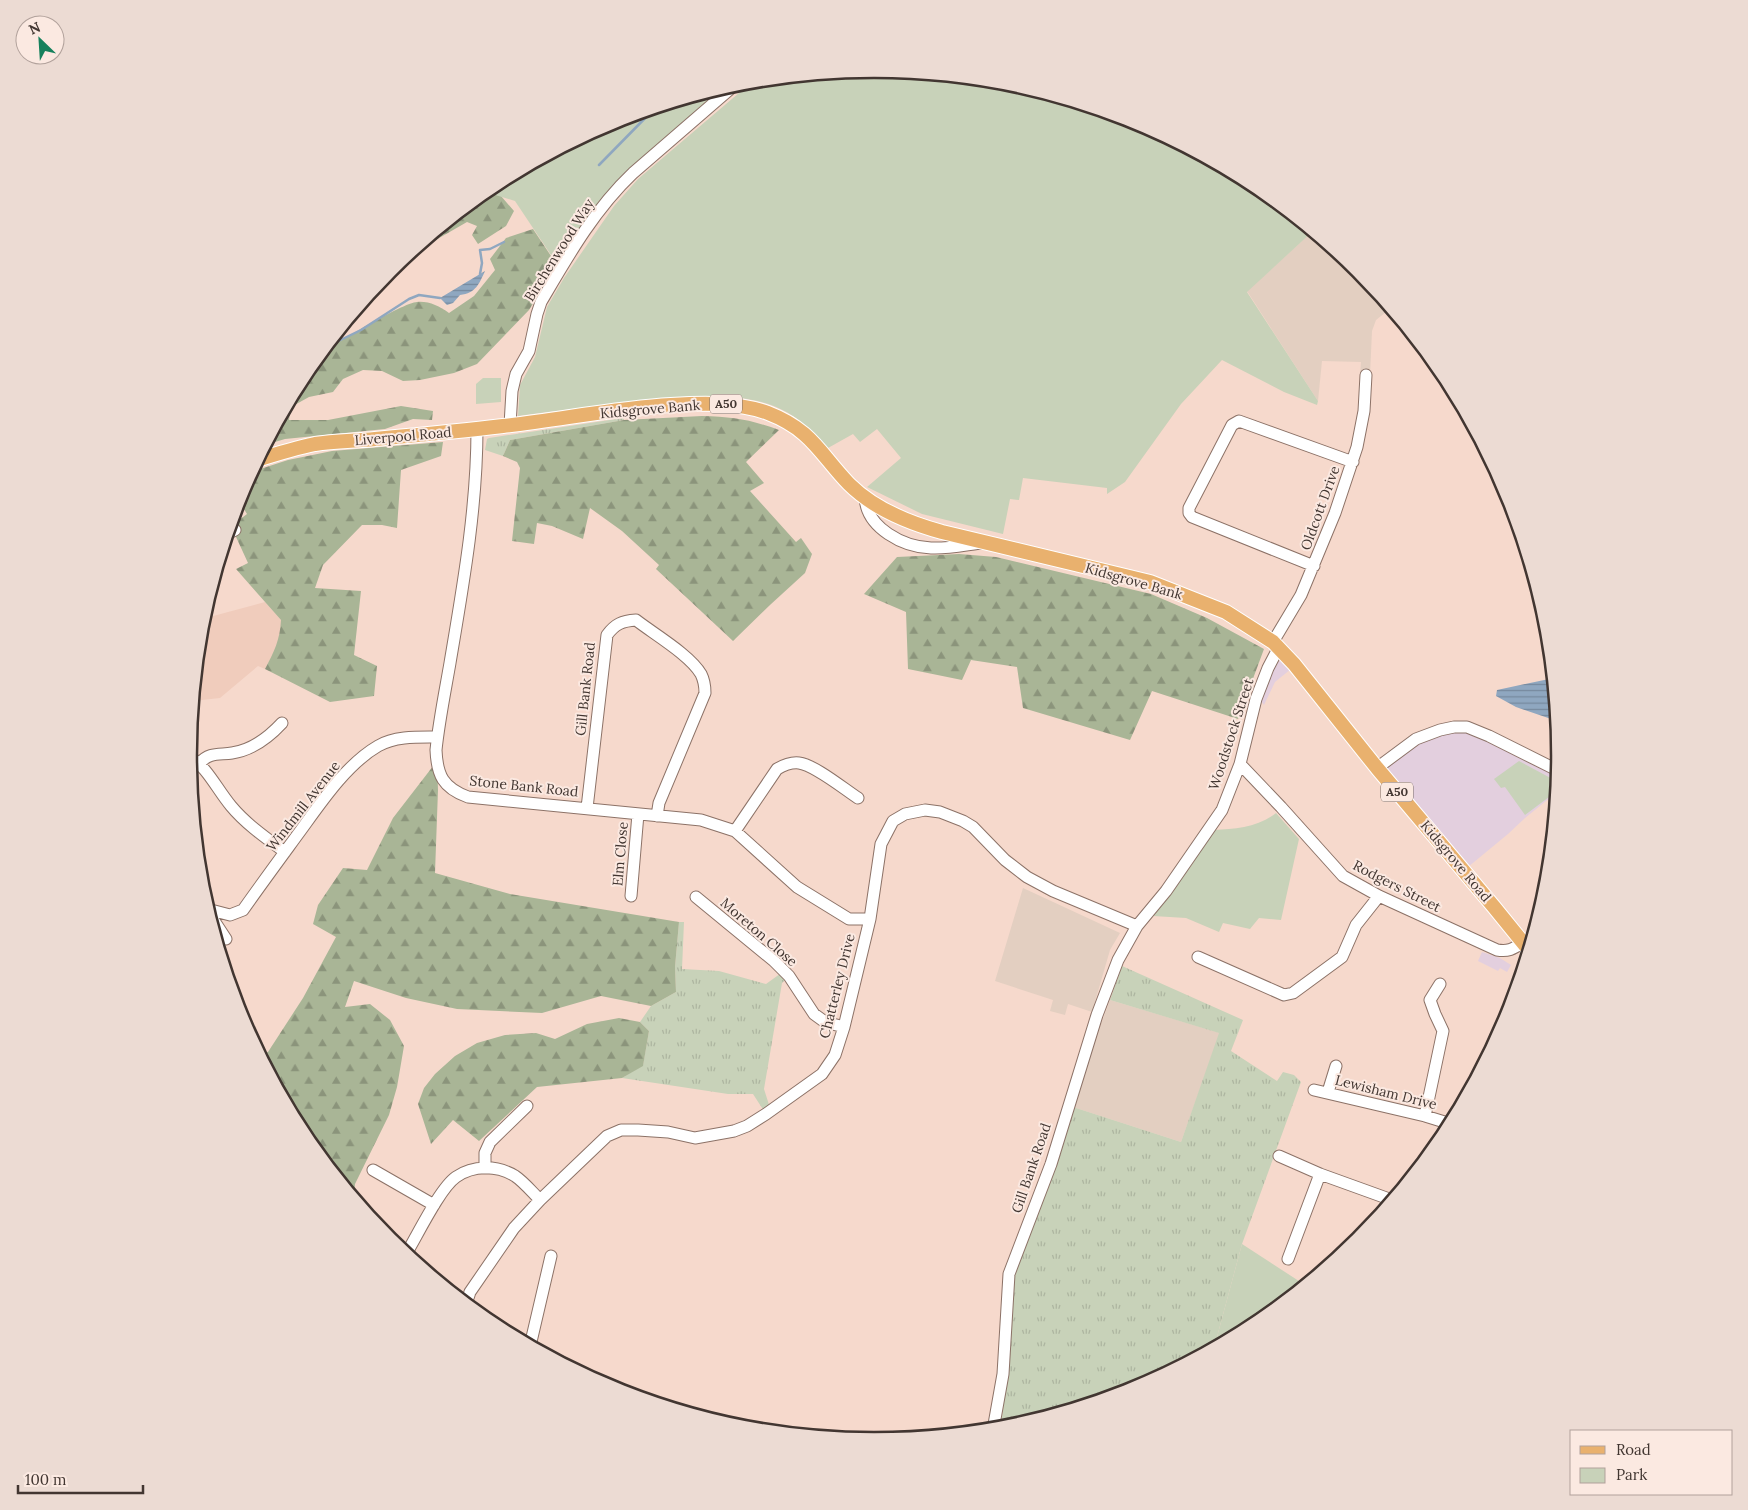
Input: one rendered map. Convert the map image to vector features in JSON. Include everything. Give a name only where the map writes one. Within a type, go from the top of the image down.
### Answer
[{"type":"main road","name":"Kidsgrove Bank","points":[[550,420],[638,407],[726,404],[752,408],[789,422],[801,430],[815,443],[849,484],[865,498],[897,516],[922,526],[986,543],[1150,582],[1226,612],[1276,644]]},
{"type":"main road","name":"Liverpool Road","points":[[265,458],[316,444],[550,420]]},
{"type":"main road","name":"Kidsgrove Road","points":[[1276,644],[1524,945]]},
{"type":"street","name":"Birchenwood Way","points":[[510,425],[512,391],[516,374],[529,351],[541,302],[593,218],[617,188],[723,96]]},
{"type":"street","name":"Oldcott Drive","points":[[1276,644],[1314,566],[1335,513],[1357,447],[1364,411],[1366,375]]},
{"type":"street","points":[[1314,566],[1192,517],[1189,513],[1189,508],[1232,425],[1239,421],[1352,462]]},
{"type":"street","name":"Stone Bank Road","points":[[476,429],[477,460],[473,509],[464,578],[437,737],[437,764],[439,773],[446,784],[454,792],[468,797],[701,820],[735,831],[797,887],[849,919],[870,919]]},
{"type":"street","name":"Kidsgrove Bank","points":[[865,498],[867,510],[877,524],[890,535],[914,546],[930,548],[986,543]]},
{"type":"street","name":"Gill Bank Road","points":[[587,808],[607,634],[614,626],[624,621],[636,620],[688,660],[700,673],[705,682],[705,693],[660,803],[657,816]]},
{"type":"street","name":"Woodstock Street","points":[[1137,926],[1166,891],[1222,810],[1240,764],[1256,699],[1276,644]]},
{"type":"street","points":[[200,763],[211,754],[234,753],[254,746],[268,738],[282,723]]},
{"type":"street","points":[[1377,768],[1416,739],[1454,727],[1467,728],[1488,736],[1551,768]]},
{"type":"street","name":"Windmill Avenue","points":[[216,912],[230,915],[243,910],[324,798],[366,755],[379,745],[397,740],[414,737],[437,737]]},
{"type":"street","points":[[197,761],[240,817],[285,852]]},
{"type":"street","points":[[735,831],[776,769],[788,763],[809,765],[858,798]]},
{"type":"street","name":"Rodgers Street","points":[[1240,764],[1343,876],[1378,896],[1497,950],[1504,952],[1523,946]]},
{"type":"street","name":"Chatterley Drive","points":[[468,1297],[514,1228],[540,1200],[607,1136],[622,1130],[668,1132],[695,1138],[720,1134],[747,1126],[822,1074],[835,1055],[844,1027],[870,919],[884,836],[893,821],[905,814],[926,810],[951,816],[973,827],[1027,878],[1053,891],[1137,926]]},
{"type":"street","name":"Elm Close","points":[[631,896],[638,814]]},
{"type":"street","points":[[1198,958],[1284,995],[1293,993],[1342,957],[1356,925],[1378,896]]},
{"type":"street","name":"Moreton Close","points":[[696,897],[774,961],[789,976],[814,1014],[825,1022],[844,1027]]},
{"type":"street","name":"Gill Bank Road","points":[[995,1421],[1004,1374],[1009,1274],[1050,1164],[1097,1015],[1118,960],[1137,926]]},
{"type":"street","points":[[220,930],[226,939]]},
{"type":"street","points":[[1425,1116],[1443,1031],[1427,999],[1440,984]]},
{"type":"street","points":[[1328,1092],[1336,1066]]},
{"type":"street","name":"Lewisham Drive","points":[[1314,1090],[1443,1122]]},
{"type":"street","points":[[485,1168],[485,1153],[490,1142],[527,1106]]},
{"type":"street","points":[[1280,1156],[1320,1174],[1385,1199]]},
{"type":"street","points":[[410,1248],[444,1188],[455,1177],[474,1169],[485,1168],[506,1172],[516,1177],[540,1200]]},
{"type":"street","points":[[373,1170],[434,1206]]},
{"type":"street","points":[[1288,1259],[1320,1174]]},
{"type":"street","points":[[531,1340],[551,1256]]},
{"type":"shaded area","points":[[1308,236],[1353,276],[1386,312],[1376,320],[1372,331],[1370,375],[1360,375],[1361,362],[1322,361],[1318,401],[1247,291]]},
{"type":"shaded area","points":[[265,602],[281,620],[281,635],[265,669],[258,666],[220,698],[199,700],[202,667],[212,616]]},
{"type":"shaded area","points":[[1282,658],[1291,669],[1275,682],[1264,705],[1261,701],[1275,666]]},
{"type":"shaded area","points":[[1460,731],[1470,733],[1551,774],[1550,798],[1468,867],[1382,769],[1419,741],[1437,735]]},
{"type":"shaded area","points":[[1023,888],[1120,933],[1110,950],[1092,1012],[1068,1004],[1065,1015],[1050,1011],[1053,1000],[995,981]]},
{"type":"shaded area","points":[[1482,952],[1500,958],[1511,965],[1507,972],[1500,968],[1498,971],[1478,961]]},
{"type":"shaded area","points":[[1110,1000],[1220,1033],[1181,1142],[1073,1107],[1084,1070]]},
{"type":"green space","points":[[874,78],[962,83],[1006,91],[1092,113],[1174,147],[1213,168],[1250,192],[1308,236],[1247,292],[1318,401],[1317,405],[1284,392],[1222,360],[1181,404],[1125,482],[1107,494],[1107,488],[1023,478],[1019,500],[1010,499],[1003,534],[922,514],[867,487],[901,458],[877,429],[860,442],[853,434],[828,448],[802,423],[788,413],[771,405],[738,398],[702,396],[665,398],[518,416],[520,385],[535,357],[547,307],[564,278],[614,206],[638,179],[741,91],[786,83]]},
{"type":"green space","points":[[722,96],[635,170],[561,270],[515,201],[494,195],[535,168],[574,147],[615,129],[656,113]]},
{"type":"green space","points":[[495,194],[501,196],[514,211],[506,226],[478,244],[472,235],[477,226],[467,222],[431,243]]},
{"type":"green space","points":[[533,229],[555,262],[550,276],[529,310],[477,364],[454,373],[420,380],[403,381],[382,371],[363,370],[343,379],[333,392],[309,397],[294,405],[336,344],[364,327],[409,304],[417,302],[430,303],[449,313],[474,296],[495,270],[490,259],[506,238]]},
{"type":"green space","points":[[483,378],[501,378],[501,402],[476,404],[476,384]]},
{"type":"green space","points":[[401,406],[433,411],[432,420],[413,419],[385,429],[285,439],[273,443],[290,411],[289,420],[328,420]]},
{"type":"green space","points":[[702,416],[741,419],[779,430],[746,462],[764,483],[750,491],[796,542],[801,538],[812,554],[805,573],[733,641],[656,569],[659,565],[622,531],[590,508],[583,539],[552,526],[537,523],[534,544],[512,541],[520,468],[517,462],[503,456],[510,440],[624,420]]},
{"type":"green space","points":[[623,418],[624,420],[510,440],[503,456],[485,450],[487,439],[489,438]]},
{"type":"green space","points":[[443,442],[441,456],[401,470],[397,528],[382,525],[362,525],[323,565],[315,588],[361,591],[354,655],[377,666],[374,696],[330,702],[265,669],[276,646],[281,620],[236,569],[248,563],[234,532],[238,520],[247,514],[243,508],[260,469],[288,460],[332,451]]},
{"type":"green space","points":[[959,554],[996,557],[1151,594],[1207,618],[1264,649],[1238,719],[1152,691],[1130,740],[1023,708],[1017,667],[971,660],[962,680],[908,669],[906,612],[864,594],[897,557]]},
{"type":"green space","points":[[437,761],[438,790],[435,873],[510,894],[679,922],[675,967],[676,992],[651,1006],[601,996],[542,1013],[457,1009],[406,998],[354,981],[345,1007],[370,1004],[390,1020],[404,1046],[397,1087],[389,1115],[355,1184],[355,1189],[311,1131],[287,1094],[265,1052],[268,1052],[303,998],[336,937],[313,924],[318,905],[343,868],[367,870],[393,818]]},
{"type":"green space","points":[[1519,761],[1551,778],[1550,796],[1525,815],[1505,787],[1501,788],[1494,779]]},
{"type":"green space","points":[[1276,813],[1299,839],[1281,920],[1259,918],[1250,929],[1223,923],[1219,932],[1186,918],[1153,916],[1191,866],[1214,830],[1238,828],[1254,824]]},
{"type":"green space","points":[[679,922],[684,922],[682,969],[719,971],[766,984],[784,971],[789,976],[782,983],[764,1089],[771,1111],[766,1114],[753,1094],[728,1094],[622,1078],[643,1065],[649,1031],[640,1022],[651,1006],[676,992],[675,967]]},
{"type":"green space","points":[[1122,966],[1243,1020],[1231,1051],[1277,1081],[1283,1072],[1294,1075],[1301,1082],[1242,1244],[1216,1340],[1174,1363],[1092,1397],[1002,1420],[1012,1278],[1073,1107],[1181,1142],[1219,1033],[1110,1000]]},
{"type":"green space","points":[[619,1018],[640,1022],[649,1031],[643,1066],[622,1078],[537,1087],[479,1141],[453,1120],[431,1144],[418,1104],[424,1088],[435,1074],[455,1056],[477,1043],[505,1035],[536,1033],[555,1039],[587,1024]]},
{"type":"green space","points":[[1242,1244],[1299,1281],[1250,1318],[1216,1340]]},
{"type":"water","points":[[485,271],[473,290],[460,295],[453,303],[447,305],[440,298]]},
{"type":"water","points":[[1547,679],[1550,719],[1516,707],[1496,696],[1497,690]]},
{"type":"waterway","points":[[599,165],[646,117]]},
{"type":"waterway","points":[[480,274],[482,263],[480,250],[490,249],[504,242]]},
{"type":"waterway","points":[[339,341],[361,330],[409,299],[419,295],[440,298]]}]
